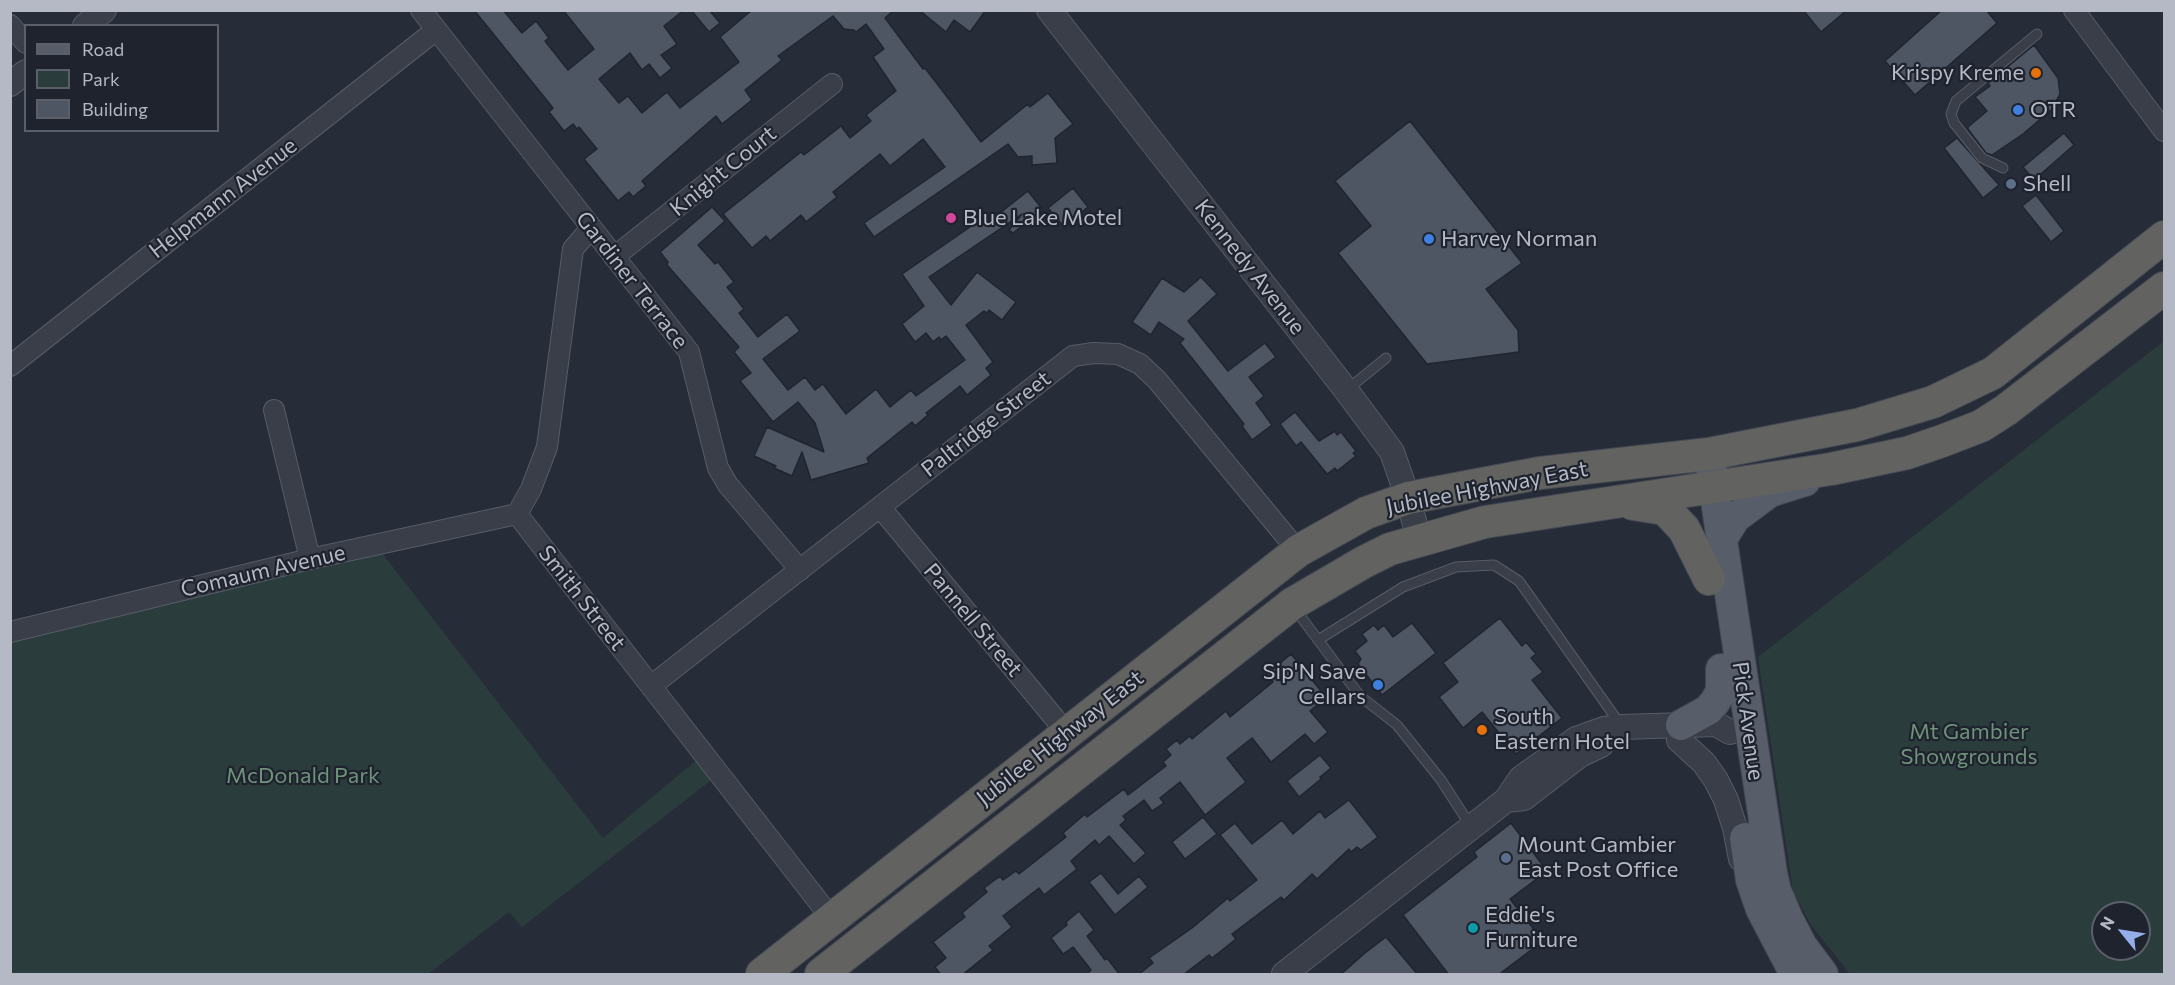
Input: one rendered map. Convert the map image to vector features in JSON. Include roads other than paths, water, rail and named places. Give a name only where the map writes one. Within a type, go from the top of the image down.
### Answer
[{"type":"highway","name":"Jubilee Highway East","points":[[762,975],[1066,732],[1298,551],[1366,513],[1408,498],[1540,473],[1699,456],[1857,425],[1933,402],[1993,373],[2164,237]]},
{"type":"highway","name":"Jubilee Highway East","points":[[821,975],[1292,604],[1364,562],[1390,549],[1485,522],[1822,470],[1907,453],[1981,426],[2030,393],[2164,288]]},
{"type":"highway","points":[[1615,503],[1665,509],[1684,528],[1709,579]]},
{"type":"highway","points":[[956,820],[979,850]]},
{"type":"main road","name":"Pick Avenue","points":[[1699,456],[1705,489],[1709,579],[1721,669],[1740,730],[1776,891],[1813,973]]},
{"type":"main road","points":[[1722,539],[1735,518],[1770,492],[1816,477],[1822,470]]},
{"type":"main road","name":"Pick Avenue","points":[[1705,489],[1722,539],[1751,880],[1761,909],[1813,973]]},
{"type":"main road","points":[[1680,733],[1715,702],[1720,691],[1721,669]]},
{"type":"street","points":[[87,24],[104,10]]},
{"type":"street","name":"Gardiner Terrace","points":[[421,10],[689,352],[718,468],[728,485],[800,570]]},
{"type":"street","name":"Kennedy Avenue","points":[[1049,10],[1392,452],[1408,498],[1419,540]]},
{"type":"street","points":[[2074,10],[2164,131]]},
{"type":"street","points":[[10,25],[24,41]]},
{"type":"street","name":"Helpmann Avenue","points":[[10,366],[436,30]]},
{"type":"street","points":[[10,84],[24,74]]},
{"type":"street","name":"Knight Court","points":[[614,257],[832,84]]},
{"type":"street","points":[[517,514],[531,489],[547,447],[573,249],[591,228]]},
{"type":"street","name":"Paltridge Street","points":[[651,686],[1073,356],[1094,353],[1118,354],[1140,364],[1158,380],[1298,551]]},
{"type":"street","points":[[274,410],[310,559]]},
{"type":"street","name":"Pannell Street","points":[[880,507],[1066,732]]},
{"type":"street","name":"Comaum Avenue","points":[[10,632],[310,559],[517,514]]},
{"type":"street","name":"Smith Street","points":[[517,514],[832,919]]},
{"type":"street","points":[[1506,800],[1524,798],[1580,755],[1599,746],[1680,733],[1716,724],[1740,730]]},
{"type":"street","points":[[1284,975],[1506,800],[1521,778],[1560,749],[1586,734],[1622,727],[1680,733],[1716,780],[1726,800],[1743,865],[1751,880]]},
{"type":"lane","points":[[2003,168],[1982,158],[1954,123],[1951,114],[1956,101],[2037,34]]},
{"type":"lane","points":[[1346,390],[1386,358]]},
{"type":"lane","points":[[1318,640],[1403,586],[1456,567],[1494,565],[1519,581],[1622,727]]},
{"type":"lane","points":[[1292,604],[1360,696],[1397,726],[1441,780],[1472,827]]},
{"type":"place","name":"Krispy Kreme","points":[[2036,73]]},
{"type":"place","name":"OTR","points":[[2018,110]]},
{"type":"place","name":"Shell","points":[[2011,184]]},
{"type":"place","name":"Blue Lake Motel","points":[[951,218]]},
{"type":"place","name":"Harvey Norman","points":[[1429,239]]},
{"type":"place","name":"Sip'N Save Cellars","points":[[1378,685]]},
{"type":"place","name":"South Eastern Hotel","points":[[1482,730]]},
{"type":"place","name":"Mount Gambier East Post Office","points":[[1506,858]]},
{"type":"place","name":"Eddie's Furniture","points":[[1473,928]]},
{"type":"park label","name":"Mt Gambier Showgrounds","points":[[1969,744]]},
{"type":"park label","name":"McDonald Park","points":[[303,776]]}]
